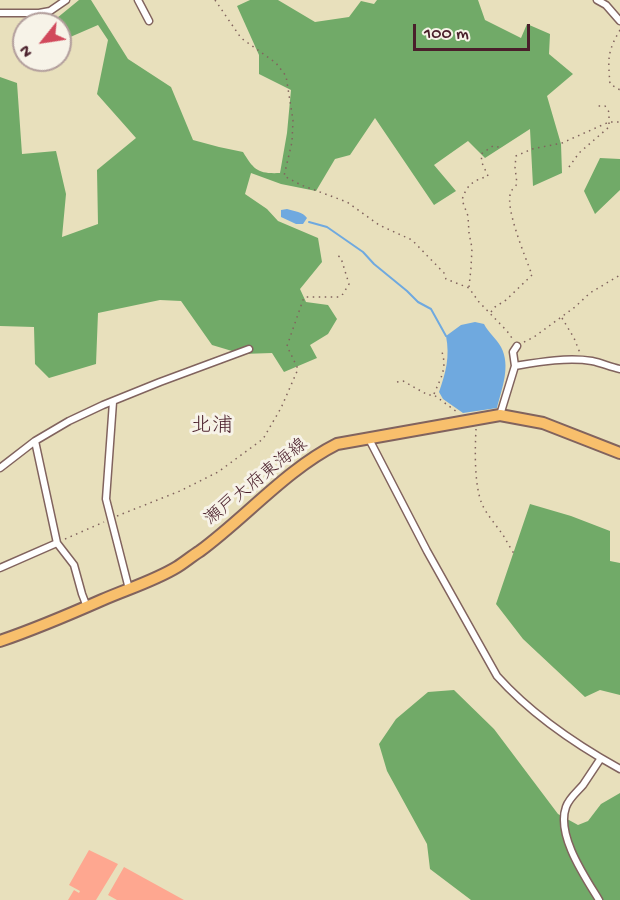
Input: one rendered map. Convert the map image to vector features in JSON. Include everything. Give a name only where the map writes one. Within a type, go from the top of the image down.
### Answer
[{"type":"main road","name":"瀬戸大府東海線","points":[[0,641],[87,607],[177,567],[298,470],[337,444],[500,415],[543,423],[620,453]]},
{"type":"street","points":[[0,13],[50,11],[66,0]]},
{"type":"street","points":[[138,0],[149,21]]},
{"type":"street","points":[[597,0],[606,5],[620,21]]},
{"type":"street","points":[[500,415],[514,366],[513,352],[518,346]]},
{"type":"street","points":[[0,468],[35,441],[69,421],[160,382],[249,349]]},
{"type":"street","points":[[514,366],[535,362],[582,360],[620,369]]},
{"type":"street","points":[[113,402],[106,499],[129,589]]},
{"type":"street","points":[[369,439],[427,551],[497,676],[512,692],[563,734],[620,769]]},
{"type":"street","points":[[35,441],[57,543],[74,566],[87,607]]},
{"type":"street","points":[[0,568],[57,543]]},
{"type":"street","points":[[599,900],[568,843],[564,817],[569,800],[582,786],[601,758]]},
{"type":"path","points":[[216,0],[241,38],[276,63],[286,76],[293,120],[292,142],[284,176],[301,185],[348,202],[379,225],[412,240],[444,273],[446,279],[469,288],[518,346],[562,317],[590,293],[620,275]]},
{"type":"path","points":[[620,30],[610,46],[608,59],[610,84],[620,90]]},
{"type":"path","points":[[569,167],[579,153],[609,127],[609,112],[606,106],[598,106]]},
{"type":"path","points":[[491,313],[532,274],[513,221],[510,205],[510,193],[517,184],[516,156],[532,149],[562,143],[609,122],[620,122]]},
{"type":"path","points":[[469,288],[472,248],[468,216],[462,200],[466,189],[475,181],[488,176],[481,154],[493,146],[503,148]]},
{"type":"path","points":[[57,543],[180,491],[218,472],[263,439],[281,408],[298,369],[287,346],[303,300],[305,297],[339,297],[349,284],[340,258],[335,253]]},
{"type":"path","points":[[562,317],[579,348],[582,360]]},
{"type":"path","points":[[434,395],[445,369],[445,358],[441,349]]},
{"type":"path","points":[[397,382],[403,381],[428,395],[434,395],[472,420],[481,501],[515,555]]},
{"type":"green space","points":[[79,0],[91,0],[128,59],[171,87],[193,140],[243,152],[257,170],[280,173],[291,90],[259,74],[259,55],[237,6],[250,0],[278,0],[315,22],[349,17],[361,1],[374,4],[377,0],[478,0],[485,20],[521,38],[527,24],[550,34],[549,54],[573,74],[547,96],[561,144],[562,173],[533,186],[530,129],[485,158],[468,141],[434,165],[456,191],[434,205],[375,118],[350,155],[335,159],[316,191],[281,184],[251,173],[245,194],[267,209],[278,221],[318,238],[322,262],[300,289],[306,302],[328,305],[337,319],[328,334],[310,345],[317,358],[284,372],[272,353],[242,354],[212,345],[181,301],[160,300],[98,313],[96,364],[49,378],[35,364],[34,327],[0,326],[0,77],[17,83],[22,154],[56,151],[66,194],[62,237],[98,224],[97,170],[136,138],[97,94],[108,40],[98,25],[72,36],[72,12],[64,12]]},
{"type":"green space","points":[[600,158],[620,159],[620,190],[595,214],[584,191]]},
{"type":"green space","points":[[530,504],[610,531],[610,561],[620,563],[620,695],[600,690],[585,697],[523,639],[496,604]]},
{"type":"green space","points":[[454,690],[494,729],[558,814],[578,825],[588,821],[601,804],[620,793],[620,900],[471,900],[430,869],[427,844],[387,771],[379,744],[396,719],[428,692]]},
{"type":"water","points":[[287,209],[305,216],[307,218],[303,224],[296,224],[281,217],[281,210]]},
{"type":"water","points":[[475,322],[484,324],[501,347],[504,354],[505,377],[497,408],[463,413],[443,399],[439,392],[447,364],[446,336],[461,325]]},
{"type":"building","points":[[89,850],[118,864],[96,900],[68,900],[74,890],[79,893],[80,891],[69,885]]},
{"type":"building","points":[[124,867],[184,900],[117,900],[108,895]]},
{"type":"waterway","points":[[309,222],[327,227],[363,252],[418,302],[431,309],[446,336]]},
{"type":"district","name":"北浦","points":[[212,428]]}]
